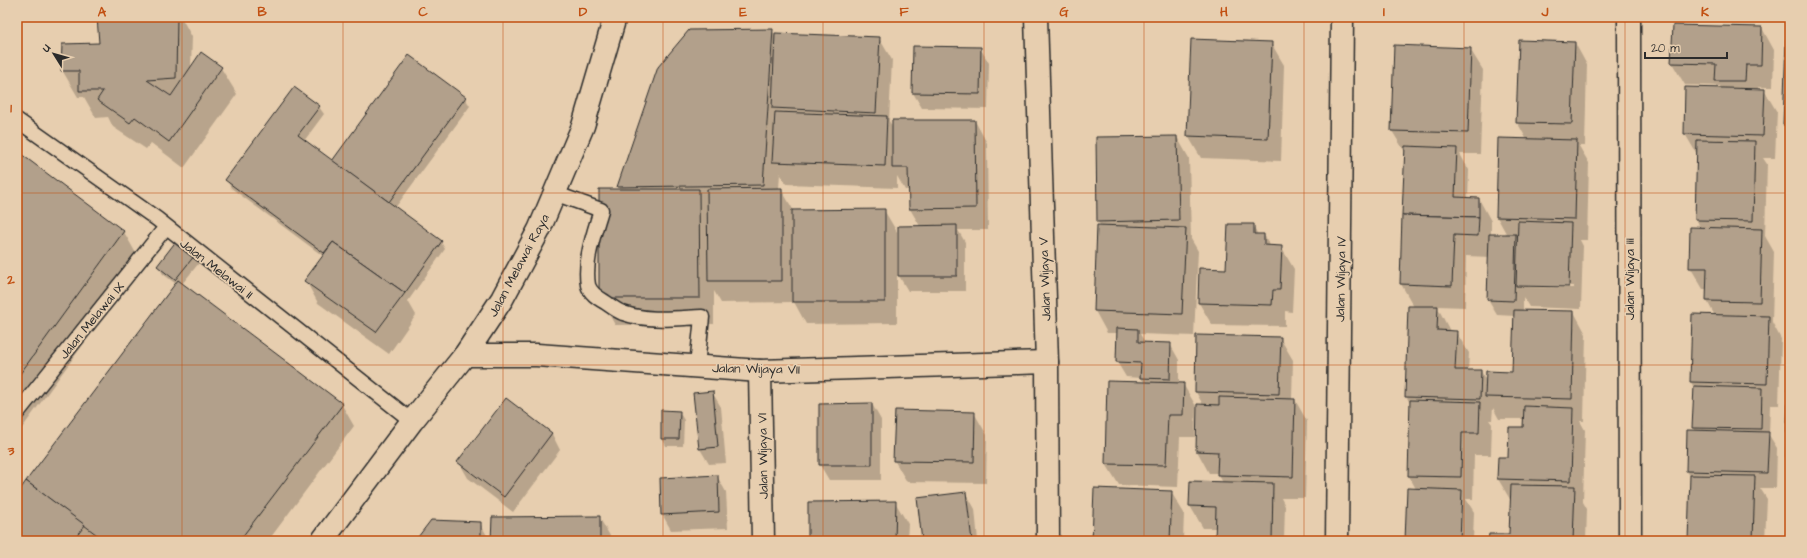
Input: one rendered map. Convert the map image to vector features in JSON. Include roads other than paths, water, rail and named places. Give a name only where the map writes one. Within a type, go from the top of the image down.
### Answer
[{"type":"street","name":"Jalan Melawai Raya","points":[[322,541],[412,421],[465,355],[502,299],[539,230],[583,126],[615,17]]},
{"type":"street","name":"Jalan Wijaya V","points":[[1036,17],[1047,362],[1048,541]]},
{"type":"street","name":"Jalan Wijaya IV","points":[[1337,541],[1342,17]]},
{"type":"street","name":"Jalan Wijaya III","points":[[1629,17],[1630,541]]},
{"type":"street","name":"Jalan Wijaya VII","points":[[465,355],[537,355],[760,370],[1047,362]]},
{"type":"street","name":"Jalan Wijaya VI","points":[[760,370],[763,541]]},
{"type":"lane","name":"Jalan Melawai II","points":[[17,120],[166,227],[412,421]]},
{"type":"lane","points":[[554,193],[602,210],[588,265],[588,287],[596,297],[623,313],[647,317],[702,317],[696,366]]},
{"type":"lane","name":"Jalan Melawai IX","points":[[17,413],[166,227]]}]
